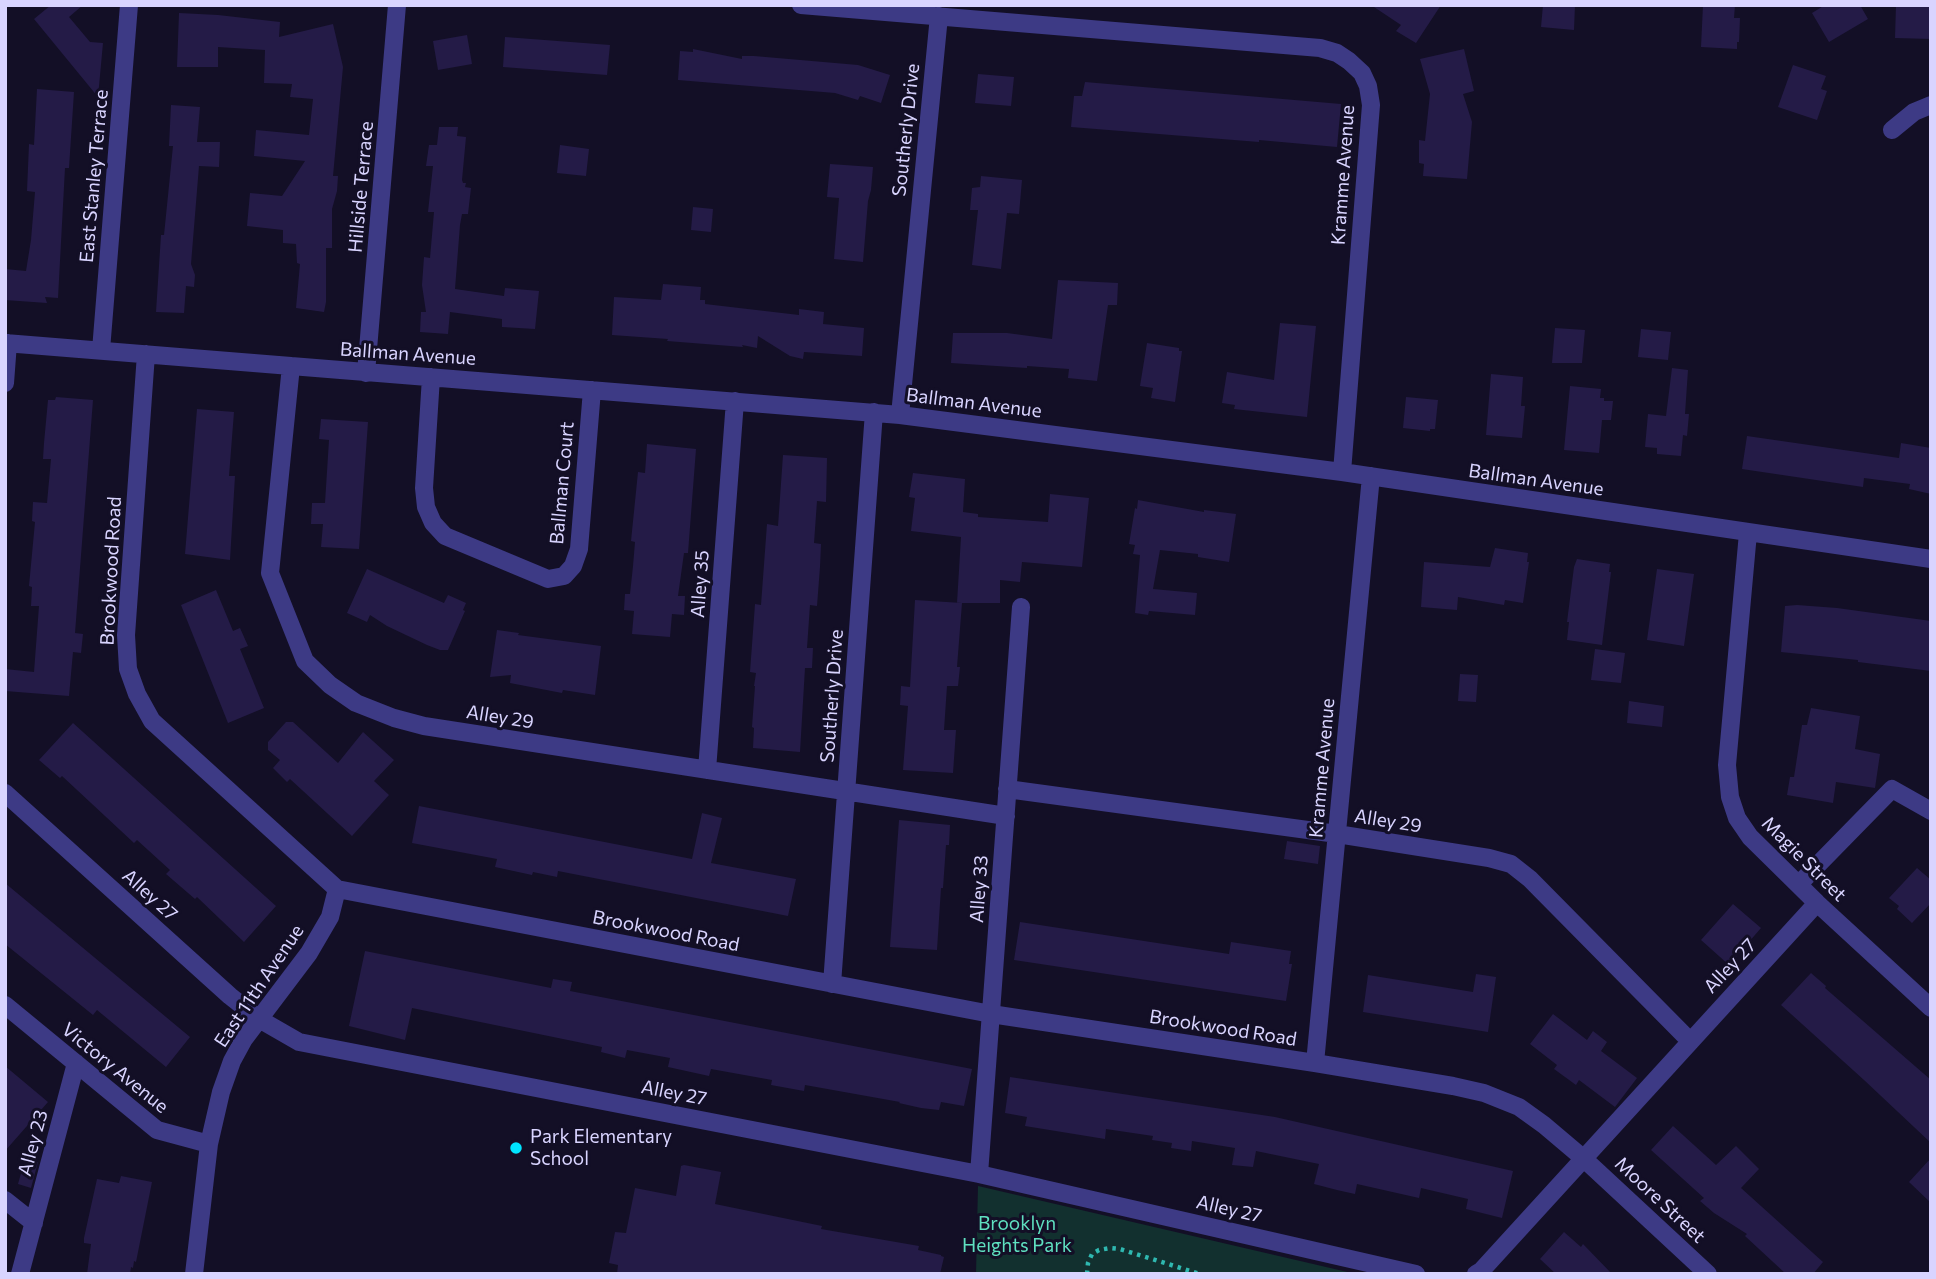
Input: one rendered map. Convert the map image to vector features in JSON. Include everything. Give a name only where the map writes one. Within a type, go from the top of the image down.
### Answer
[{"type":"street","name":"East Stanley Terrace","points":[[102,350],[129,5]]},
{"type":"street","name":"Hillside Terrace","points":[[366,373],[397,5]]},
{"type":"street","name":"Kramme Avenue","points":[[801,5],[1320,48],[1338,53],[1349,61],[1362,74],[1368,86],[1371,106],[1342,472]]},
{"type":"street","name":"Southerly Drive","points":[[900,415],[939,16]]},
{"type":"street","points":[[1892,130],[1914,112],[1931,105]]},
{"type":"street","name":"Ballman Avenue","points":[[7,343],[874,412],[1371,476],[1931,559]]},
{"type":"street","points":[[5,383],[7,343]]},
{"type":"street","name":"Brookwood Road","points":[[146,354],[126,635],[128,669],[137,694],[152,721],[337,889],[991,1014],[1453,1086],[1484,1093],[1519,1107],[1583,1158]]},
{"type":"street","name":"Alley 29","points":[[291,366],[270,573],[305,661],[330,685],[356,703],[424,726],[1006,816]]},
{"type":"street","name":"Ballman Court","points":[[431,377],[424,488],[426,507],[433,523],[445,536],[548,579],[564,576],[573,566],[579,549],[592,390]]},
{"type":"street","name":"Alley 35","points":[[707,770],[735,401]]},
{"type":"street","name":"Southerly Drive","points":[[832,984],[874,412]]},
{"type":"street","name":"Kramme Avenue","points":[[1315,1063],[1371,476]]},
{"type":"street","name":"Magie Street","points":[[1748,533],[1727,765],[1730,797],[1737,818],[1750,837],[1817,903],[1931,1009]]},
{"type":"street","name":"Alley 33","points":[[979,1174],[1021,607]]},
{"type":"street","name":"Alley 29","points":[[1007,789],[1337,834],[1489,858],[1511,864],[1530,878],[1690,1041]]},
{"type":"street","points":[[1799,884],[1892,789],[1931,811]]},
{"type":"street","name":"Alley 27","points":[[5,793],[230,996],[259,1019],[299,1042],[979,1174],[1416,1274]]},
{"type":"street","name":"East 11th Avenue","points":[[194,1274],[209,1144],[220,1092],[244,1039],[309,953],[330,917],[337,889]]},
{"type":"street","name":"Alley 27","points":[[1476,1274],[1817,903]]},
{"type":"street","name":"Victory Avenue","points":[[5,1004],[158,1130],[209,1144]]},
{"type":"street","name":"Alley 23","points":[[20,1274],[76,1063]]},
{"type":"street","name":"Moore Street","points":[[1583,1158],[1708,1274]]},
{"type":"street","points":[[5,1200],[34,1223]]},
{"type":"path","points":[[1087,1274],[1092,1254],[1110,1248],[1157,1259],[1200,1274]]},
{"type":"green space","name":"Brooklyn Heights Park","points":[[978,1186],[1356,1274],[976,1274]]},
{"type":"building","points":[[51,5],[83,5],[69,17],[90,42],[103,43],[98,97],[34,19]]},
{"type":"building","points":[[1371,5],[1441,5],[1416,43],[1396,31],[1401,25]]},
{"type":"building","points":[[1543,5],[1575,5],[1574,30],[1541,27]]},
{"type":"building","points":[[1703,5],[1735,5],[1734,18],[1740,18],[1737,49],[1701,47]]},
{"type":"building","points":[[1825,5],[1860,5],[1868,19],[1829,42],[1812,13]]},
{"type":"building","points":[[1896,5],[1931,5],[1931,39],[1895,38]]},
{"type":"building","points":[[179,13],[280,22],[279,37],[333,24],[343,67],[333,176],[338,176],[337,191],[332,209],[332,248],[326,248],[324,312],[296,308],[300,264],[297,263],[296,244],[283,243],[283,230],[247,226],[250,193],[282,196],[305,161],[254,156],[256,130],[309,135],[313,99],[290,97],[292,84],[264,83],[265,50],[218,47],[218,67],[177,67]]},
{"type":"building","points":[[467,35],[472,64],[438,70],[433,41]]},
{"type":"building","points":[[505,37],[610,45],[607,75],[503,67]]},
{"type":"building","points":[[693,49],[742,59],[742,56],[754,56],[858,65],[890,75],[881,103],[860,96],[858,100],[835,93],[678,80],[680,51],[693,52]]},
{"type":"building","points":[[1464,49],[1474,91],[1463,94],[1472,122],[1467,179],[1423,176],[1424,164],[1419,163],[1419,140],[1425,141],[1430,94],[1420,59]]},
{"type":"building","points":[[1793,65],[1826,76],[1821,89],[1827,91],[1817,120],[1778,107]]},
{"type":"building","points":[[978,74],[1014,77],[1011,106],[975,103]]},
{"type":"building","points":[[1085,82],[1341,104],[1337,147],[1071,127],[1074,96],[1082,96]]},
{"type":"building","points":[[37,89],[74,92],[69,168],[65,168],[58,298],[45,297],[47,303],[5,300],[5,269],[26,271],[31,240],[35,192],[27,191],[29,144],[34,145]]},
{"type":"building","points":[[171,105],[200,107],[197,142],[220,142],[219,167],[199,166],[191,264],[195,275],[194,287],[186,286],[184,313],[156,312],[161,235],[164,235],[173,146],[169,146]]},
{"type":"building","points":[[439,127],[458,127],[457,136],[466,137],[462,180],[466,183],[465,187],[471,188],[468,214],[462,214],[460,225],[455,289],[504,296],[505,288],[539,291],[535,329],[502,327],[502,319],[450,312],[448,334],[420,332],[421,312],[426,312],[422,285],[424,257],[430,258],[434,212],[428,212],[433,166],[426,166],[429,145],[437,145]]},
{"type":"building","points":[[560,145],[589,149],[586,176],[557,173]]},
{"type":"building","points":[[830,164],[873,167],[863,262],[834,259],[839,198],[827,197]]},
{"type":"building","points":[[981,176],[1022,180],[1019,214],[1007,213],[1001,269],[972,265],[978,210],[970,210],[972,188],[980,187]]},
{"type":"building","points":[[693,207],[713,209],[711,232],[691,230]]},
{"type":"building","points":[[1058,280],[1118,283],[1117,305],[1108,305],[1097,381],[1068,378],[1069,369],[951,363],[953,333],[1007,333],[1052,339]]},
{"type":"building","points":[[663,284],[701,287],[700,300],[705,300],[705,304],[799,315],[799,309],[824,312],[823,324],[864,328],[862,356],[804,352],[803,359],[790,356],[758,336],[757,348],[612,335],[614,297],[661,300]]},
{"type":"building","points":[[1280,323],[1316,326],[1307,417],[1234,409],[1235,405],[1222,403],[1227,372],[1274,380]]},
{"type":"building","points":[[1555,328],[1585,330],[1582,363],[1552,363]]},
{"type":"building","points":[[1641,329],[1671,332],[1668,360],[1638,357]]},
{"type":"building","points":[[1147,343],[1179,348],[1179,351],[1182,351],[1175,402],[1151,398],[1153,388],[1140,386]]},
{"type":"building","points":[[1672,368],[1688,370],[1685,414],[1689,414],[1687,436],[1683,435],[1681,456],[1657,454],[1657,448],[1645,447],[1648,414],[1666,416]]},
{"type":"building","points":[[1491,374],[1523,377],[1521,406],[1525,406],[1522,438],[1486,435]]},
{"type":"building","points":[[1570,386],[1601,389],[1600,398],[1613,401],[1611,420],[1602,420],[1599,453],[1564,450]]},
{"type":"building","points":[[56,397],[93,400],[75,633],[83,634],[81,653],[73,652],[69,696],[5,691],[5,669],[34,672],[39,606],[31,606],[32,587],[29,586],[35,522],[32,521],[33,502],[47,503],[51,459],[43,459],[44,443],[48,400],[55,400]]},
{"type":"building","points":[[1406,397],[1438,400],[1435,429],[1430,431],[1403,428]]},
{"type":"building","points":[[197,409],[234,412],[229,476],[235,476],[230,560],[185,554]]},
{"type":"building","points":[[321,419],[368,422],[359,549],[321,547],[323,524],[311,524],[312,503],[325,503],[329,440],[319,439]]},
{"type":"building","points":[[1747,436],[1899,458],[1901,443],[1931,448],[1931,494],[1909,489],[1910,484],[1864,478],[1863,487],[1742,469]]},
{"type":"building","points":[[647,444],[696,449],[688,553],[684,553],[678,596],[685,596],[684,615],[672,614],[670,637],[632,634],[634,611],[624,610],[625,594],[630,594],[633,566],[635,542],[631,541],[638,472],[645,473]]},
{"type":"building","points":[[783,455],[827,458],[826,502],[817,501],[814,543],[821,544],[820,567],[817,606],[810,605],[807,648],[813,648],[812,668],[805,668],[800,752],[753,748],[756,673],[750,672],[755,604],[761,605],[767,524],[778,526]]},
{"type":"building","points":[[913,473],[965,479],[963,512],[978,514],[978,517],[1048,522],[1050,494],[1089,498],[1082,567],[1022,562],[1020,582],[1000,580],[1000,603],[957,603],[961,537],[911,531],[915,498],[909,497]]},
{"type":"building","points":[[1138,500],[1204,512],[1236,514],[1229,562],[1198,557],[1198,554],[1160,550],[1153,589],[1197,593],[1195,615],[1149,611],[1148,615],[1135,613],[1140,555],[1133,554],[1135,545],[1129,544]]},
{"type":"building","points":[[1495,548],[1528,553],[1523,603],[1505,600],[1504,605],[1458,597],[1457,610],[1421,607],[1424,562],[1490,567]]},
{"type":"building","points":[[1577,559],[1610,564],[1602,645],[1567,640],[1567,622]]},
{"type":"building","points":[[367,569],[444,603],[448,595],[466,603],[448,650],[427,645],[370,615],[367,622],[347,613]]},
{"type":"building","points":[[1657,569],[1694,574],[1684,646],[1647,640]]},
{"type":"building","points":[[216,590],[233,631],[240,628],[248,646],[240,649],[264,708],[228,723],[181,605]]},
{"type":"building","points":[[915,600],[962,603],[958,686],[947,686],[944,730],[956,730],[953,773],[903,770],[908,706],[900,705],[901,686],[910,687]]},
{"type":"building","points":[[1797,605],[1931,621],[1931,671],[1781,652],[1785,606]]},
{"type":"building","points":[[497,630],[601,646],[595,695],[563,690],[562,693],[510,683],[511,675],[490,677]]},
{"type":"building","points":[[1595,649],[1625,653],[1621,683],[1591,680]]},
{"type":"building","points":[[1460,674],[1478,675],[1476,702],[1458,701]]},
{"type":"building","points":[[1629,701],[1664,706],[1662,727],[1627,723]]},
{"type":"building","points":[[1811,708],[1860,716],[1855,749],[1880,754],[1875,788],[1836,782],[1833,803],[1787,795],[1790,777],[1794,777],[1802,725],[1807,725]]},
{"type":"building","points":[[286,722],[293,722],[338,763],[363,732],[394,760],[374,781],[389,795],[352,836],[290,779],[287,782],[273,768],[280,760],[268,750],[268,742]]},
{"type":"building","points":[[73,723],[276,906],[244,942],[197,897],[195,899],[166,874],[170,870],[137,840],[134,843],[62,776],[60,778],[39,760]]},
{"type":"building","points":[[419,806],[692,859],[702,813],[722,818],[711,863],[796,879],[788,916],[558,871],[557,877],[533,872],[532,875],[495,867],[497,859],[412,843]]},
{"type":"building","points":[[899,820],[950,825],[941,888],[937,950],[890,947]]},
{"type":"building","points":[[1287,841],[1320,846],[1318,864],[1284,859]]},
{"type":"building","points":[[1917,868],[1931,880],[1931,903],[1912,923],[1889,898]]},
{"type":"building","points":[[5,883],[190,1037],[166,1067],[97,1010],[93,1015],[5,944]]},
{"type":"building","points":[[1733,904],[1761,928],[1729,965],[1701,940]]},
{"type":"building","points":[[1020,922],[1229,954],[1231,942],[1291,951],[1289,964],[1292,964],[1286,1001],[1014,960]]},
{"type":"building","points":[[365,951],[551,988],[553,979],[572,982],[570,991],[972,1069],[964,1106],[941,1102],[939,1110],[805,1085],[804,1091],[771,1085],[772,1080],[711,1069],[709,1076],[668,1067],[670,1058],[627,1050],[625,1058],[601,1052],[602,1047],[412,1008],[405,1040],[349,1026]]},
{"type":"building","points":[[1811,973],[1931,1080],[1931,1143],[1781,1005]]},
{"type":"building","points":[[1476,974],[1496,977],[1488,1032],[1363,1012],[1368,975],[1473,992]]},
{"type":"building","points":[[1553,1014],[1587,1040],[1593,1031],[1607,1042],[1601,1051],[1637,1078],[1615,1107],[1579,1080],[1576,1085],[1554,1069],[1557,1065],[1530,1044]]},
{"type":"building","points":[[5,1066],[48,1102],[5,1151]]},
{"type":"building","points":[[1010,1077],[1275,1117],[1513,1171],[1502,1218],[1466,1209],[1468,1199],[1421,1188],[1419,1198],[1357,1184],[1355,1194],[1314,1184],[1319,1164],[1256,1151],[1253,1167],[1232,1165],[1235,1148],[1192,1141],[1191,1151],[1171,1148],[1172,1143],[1152,1140],[1153,1136],[1106,1129],[1105,1139],[1025,1126],[1027,1117],[1005,1113]]},
{"type":"building","points":[[1673,1126],[1716,1165],[1736,1146],[1759,1169],[1741,1188],[1823,1262],[1813,1274],[1786,1274],[1745,1236],[1747,1234],[1700,1201],[1704,1198],[1651,1150]]},
{"type":"building","points":[[1931,1158],[1931,1203],[1909,1182]]},
{"type":"building","points":[[25,1159],[38,1162],[31,1188],[18,1184]]},
{"type":"building","points":[[681,1166],[721,1172],[715,1204],[822,1226],[821,1229],[919,1246],[918,1250],[944,1257],[940,1274],[617,1274],[618,1265],[609,1263],[615,1232],[626,1233],[635,1188],[676,1196]]},
{"type":"building","points":[[121,1176],[152,1182],[136,1262],[134,1261],[133,1268],[131,1267],[130,1274],[87,1274],[91,1244],[84,1243],[84,1238],[97,1179],[119,1183]]},
{"type":"building","points":[[1564,1232],[1581,1247],[1583,1244],[1612,1274],[1556,1274],[1540,1259]]},
{"type":"place","name":"Park Elementary School","points":[[516,1148]]}]
